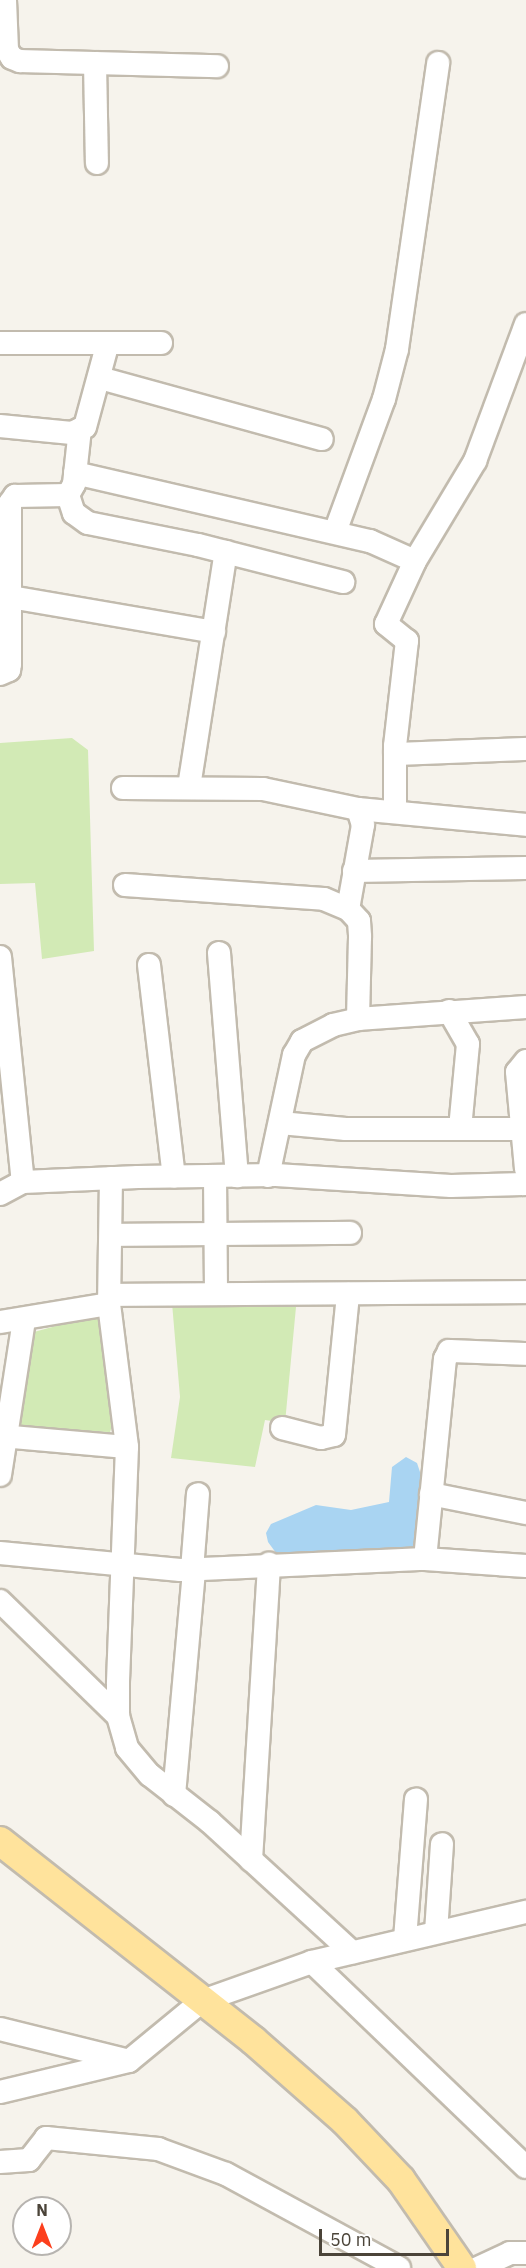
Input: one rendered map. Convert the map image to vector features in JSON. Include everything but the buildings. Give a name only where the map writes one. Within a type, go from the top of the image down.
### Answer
[{"type":"main road","points":[[0,1841],[290,2072],[373,2148],[401,2180],[462,2268]]},
{"type":"street","points":[[4,0],[7,50],[12,58],[217,66]]},
{"type":"street","points":[[95,63],[97,163]]},
{"type":"street","points":[[335,532],[395,358],[438,63]]},
{"type":"street","points":[[395,812],[395,754],[407,641],[386,624],[415,561],[475,460],[526,324]]},
{"type":"street","points":[[0,343],[107,346],[160,343]]},
{"type":"street","points":[[0,426],[72,433],[80,429],[92,412],[107,346]]},
{"type":"street","points":[[100,378],[322,439]]},
{"type":"street","points":[[80,429],[75,473],[68,495],[74,513],[88,523],[226,552],[343,582]]},
{"type":"street","points":[[75,473],[370,541],[415,561]]},
{"type":"street","points":[[0,674],[9,670],[10,664],[10,597],[5,564],[10,502],[15,496],[68,495]]},
{"type":"street","points":[[189,787],[226,552]]},
{"type":"street","points":[[10,597],[214,632]]},
{"type":"street","points":[[395,754],[526,749]]},
{"type":"street","points":[[123,788],[263,789],[358,809],[526,825]]},
{"type":"street","points":[[348,909],[363,818],[358,809]]},
{"type":"street","points":[[354,871],[526,868]]},
{"type":"street","points":[[125,885],[324,900],[348,909],[359,921],[360,929],[357,1019]]},
{"type":"street","points":[[216,1294],[215,1233],[226,1176],[219,953]]},
{"type":"street","points":[[0,957],[23,1182]]},
{"type":"street","points":[[149,965],[174,1177]]},
{"type":"street","points":[[268,1176],[294,1055],[302,1041],[333,1025],[357,1019],[526,1007]]},
{"type":"street","points":[[449,1011],[468,1044],[460,1129]]},
{"type":"street","points":[[526,1061],[517,1072],[526,1169]]},
{"type":"street","points":[[279,1123],[346,1129],[522,1129]]},
{"type":"street","points":[[0,1194],[23,1182],[111,1178],[268,1176],[451,1186],[526,1184]]},
{"type":"street","points":[[111,1178],[110,1300],[127,1447],[120,1566],[118,1716],[134,1759],[251,1860],[352,1952]]},
{"type":"street","points":[[112,1235],[350,1233]]},
{"type":"street","points":[[0,1322],[24,1320],[110,1300],[216,1294],[526,1292]]},
{"type":"street","points":[[282,1428],[321,1438],[334,1435],[348,1294]]},
{"type":"street","points":[[0,1475],[8,1375],[24,1320]]},
{"type":"street","points":[[424,1559],[449,1351],[526,1354]]},
{"type":"street","points":[[4,1436],[64,1445],[127,1447]]},
{"type":"street","points":[[174,1795],[198,1494]]},
{"type":"street","points":[[431,1494],[526,1513]]},
{"type":"street","points":[[0,1553],[120,1566],[193,1570],[257,1568],[269,1564],[424,1559],[526,1566]]},
{"type":"street","points":[[251,1860],[269,1564]]},
{"type":"street","points":[[0,1601],[118,1716]]},
{"type":"street","points":[[405,1938],[416,1799]]},
{"type":"street","points":[[435,1932],[442,1844]]},
{"type":"street","points":[[0,2092],[129,2061],[202,2001],[312,1962],[405,1938],[526,1912]]},
{"type":"street","points":[[312,1962],[526,2167]]},
{"type":"street","points":[[0,2029],[129,2061]]},
{"type":"street","points":[[0,2162],[29,2160],[46,2138],[158,2149],[226,2174],[399,2268]]},
{"type":"street","points":[[478,2268],[510,2253],[526,2253]]},
{"type":"green space","points":[[72,738],[88,750],[94,951],[42,959],[35,883],[0,884],[0,743]]},
{"type":"green space","points":[[172,1303],[296,1307],[285,1423],[265,1420],[255,1467],[171,1458],[180,1397]]},
{"type":"green space","points":[[103,1313],[113,1423],[110,1432],[22,1430],[18,1412],[25,1344],[34,1332]]},
{"type":"water","points":[[406,1457],[417,1463],[425,1487],[419,1541],[411,1549],[279,1557],[268,1542],[266,1533],[271,1524],[316,1505],[351,1510],[389,1502],[392,1467]]}]
